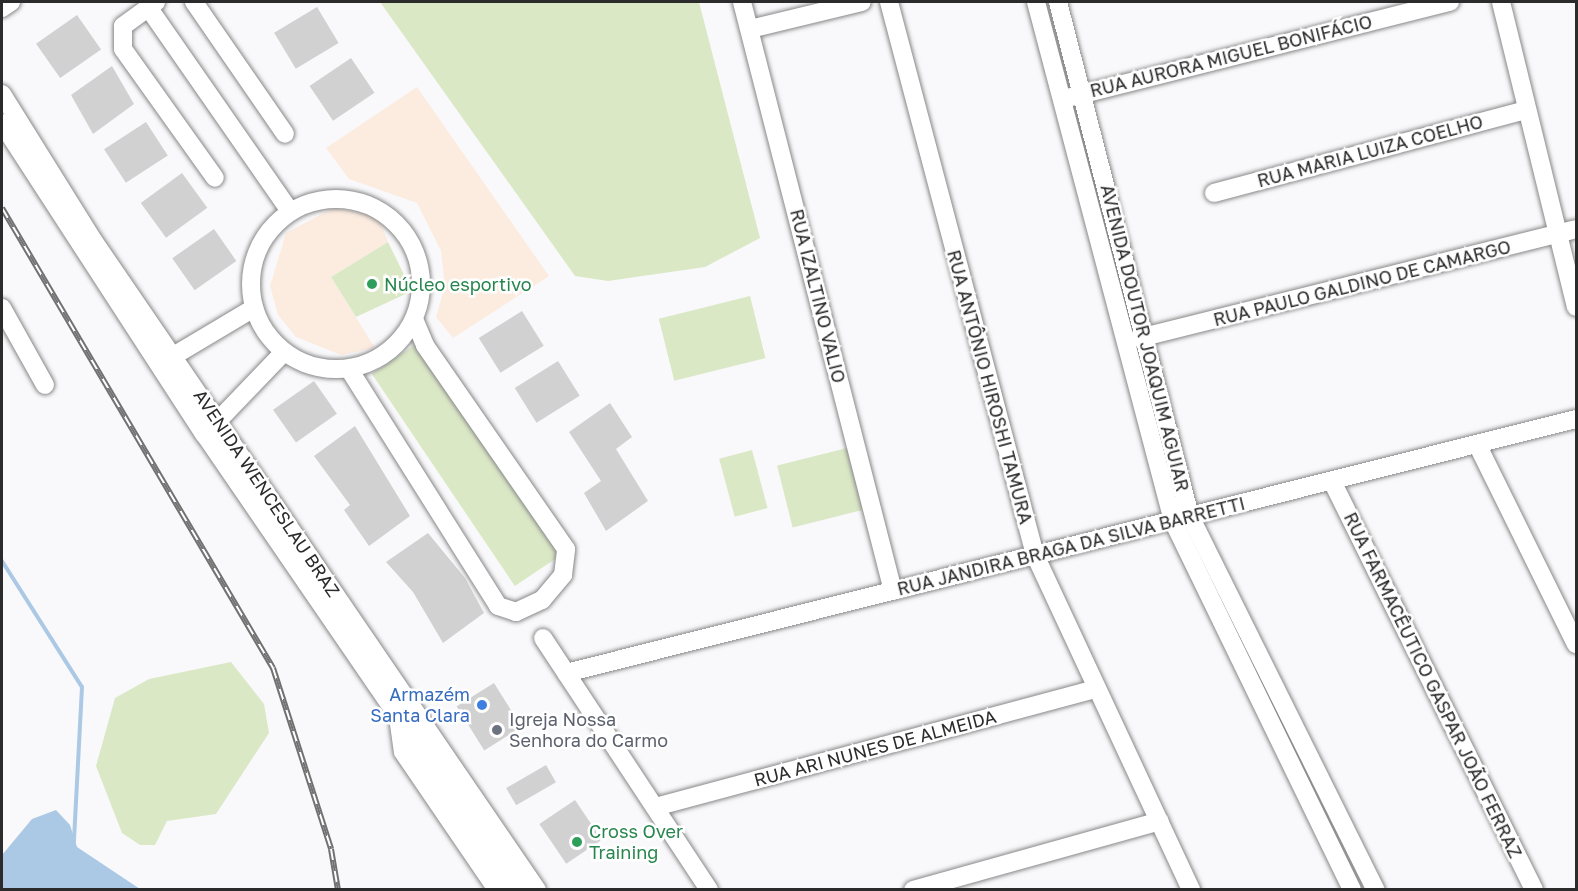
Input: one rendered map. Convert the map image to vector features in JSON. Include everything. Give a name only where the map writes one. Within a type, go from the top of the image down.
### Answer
[{"type":"street","points":[[2,9],[11,2]]},
{"type":"street","points":[[194,2],[285,134]]},
{"type":"street","name":"RUA IZALTINO VALIO","points":[[742,2],[893,591]]},
{"type":"street","points":[[750,29],[862,2]]},
{"type":"street","name":"RUA ANTÔNIO HIROSHI TAMURA","points":[[889,2],[1035,555],[1191,890]]},
{"type":"street","name":"AVENIDA DOUTOR JOAQUIM AGUIAR","points":[[1036,2],[1074,97],[1148,336],[1181,518],[1376,890]]},
{"type":"street","name":"AVENIDA DOUTOR JOAQUIM AGUIAR","points":[[1058,2],[1074,97],[1129,341],[1181,518],[1352,890]]},
{"type":"street","name":"RUA AURORA MIGUEL BONIFÁCIO","points":[[1074,97],[1450,2]]},
{"type":"street","points":[[1501,2],[1576,307]]},
{"type":"street","points":[[215,178],[123,49],[123,26],[152,4],[290,211]]},
{"type":"street","name":"AVENIDA WENCESLAU BRAZ","points":[[2,94],[87,244]]},
{"type":"street","name":"RUA MARIA LUIZA COELHO","points":[[1214,193],[1526,110]]},
{"type":"street","name":"AVENIDA WENCESLAU BRAZ","points":[[2,123],[167,360],[219,420],[356,639],[398,716],[518,890]]},
{"type":"street","points":[[342,198],[369,204],[392,219],[409,240],[419,265],[421,292],[414,319],[384,356],[349,369],[314,368],[284,352],[260,325],[254,308],[250,279],[256,252],[290,211],[315,200],[342,198]]},
{"type":"street","name":"RUA PAULO GALDINO DE CAMARGO","points":[[1129,341],[1576,229]]},
{"type":"street","points":[[2,308],[45,385]]},
{"type":"street","points":[[167,360],[254,308]]},
{"type":"street","points":[[349,369],[498,606],[516,612],[542,600],[563,575],[566,549],[425,345],[414,319]]},
{"type":"street","points":[[205,435],[284,352]]},
{"type":"street","name":"AVENIDA WENCESLAU BRAZ","points":[[167,360],[205,435],[537,890]]},
{"type":"street","name":"RUA JANDIRA BRAGA DA SILVA BARRETTI","points":[[566,673],[1576,419]]},
{"type":"street","points":[[1477,444],[1576,644]]},
{"type":"street","name":"RUA FARMACÊUTICO GASPAR JOÃO FERRAZ","points":[[1332,481],[1534,890]]},
{"type":"street","points":[[543,638],[709,890]]},
{"type":"street","name":"RUA ARI NUNES DE ALMEIDA","points":[[655,807],[1096,689]]},
{"type":"street","points":[[398,716],[402,752],[497,890]]},
{"type":"street","points":[[913,890],[1160,821]]},
{"type":"shaded area","points":[[417,87],[549,276],[453,338],[436,317],[445,286],[441,251],[417,203],[349,179],[326,148]]},
{"type":"shaded area","points":[[333,208],[378,216],[388,242],[331,277],[375,348],[341,355],[296,337],[278,315],[270,286],[286,233]]},
{"type":"green space","points":[[380,2],[699,2],[760,238],[705,267],[608,281],[575,276]]},
{"type":"green space","name":"Núcleo esportivo","points":[[388,242],[412,291],[356,317],[331,277]]},
{"type":"green space","points":[[750,296],[765,358],[674,381],[659,319]]},
{"type":"green space","points":[[419,342],[562,554],[515,586],[372,374]]},
{"type":"green space","points":[[847,448],[862,510],[793,528],[777,465]]},
{"type":"green space","points":[[752,450],[768,508],[735,517],[719,459]]},
{"type":"green space","points":[[231,662],[264,704],[269,733],[216,814],[167,821],[155,845],[140,845],[122,833],[96,766],[115,698],[149,679]]},
{"type":"water","points":[[56,810],[70,825],[77,847],[140,889],[2,889],[2,855],[32,819]]},
{"type":"building","points":[[317,7],[339,43],[296,69],[274,33]]},
{"type":"building","points":[[77,15],[101,49],[60,78],[36,44]]},
{"type":"building","points":[[351,58],[374,93],[333,121],[310,86]]},
{"type":"building","points":[[112,66],[134,104],[93,134],[71,95]]},
{"type":"building","points":[[146,122],[168,156],[126,183],[104,149]]},
{"type":"building","points":[[182,173],[207,208],[166,238],[141,203]]},
{"type":"building","points":[[214,229],[236,261],[195,290],[172,258]]},
{"type":"building","points":[[522,311],[544,346],[500,373],[479,338]]},
{"type":"building","points":[[558,361],[580,396],[536,423],[515,388]]},
{"type":"building","points":[[314,381],[337,414],[296,442],[273,410]]},
{"type":"building","points":[[610,403],[632,437],[616,449],[648,501],[606,531],[584,493],[601,481],[569,432]]},
{"type":"building","points":[[355,426],[410,516],[369,546],[344,510],[350,505],[314,456]]},
{"type":"building","points":[[428,533],[465,578],[484,613],[443,643],[413,592],[386,562]]},
{"type":"building","points":[[494,683],[522,727],[484,750],[457,706]]},
{"type":"building","points":[[546,765],[556,782],[516,805],[506,788]]},
{"type":"building","points":[[575,800],[602,840],[566,864],[539,824]]},
{"type":"waterway","points":[[2,561],[82,687],[74,842]]},
{"type":"railway","points":[[2,208],[273,668],[331,849],[338,890]]},
{"type":"place","name":"Núcleo esportivo","points":[[372,284]]},
{"type":"place","name":"Armazém Santa Clara","points":[[482,705]]},
{"type":"place","name":"Igreja Nossa Senhora do Carmo","points":[[497,730]]},
{"type":"place","name":"Cross Over Training","points":[[577,842]]}]
